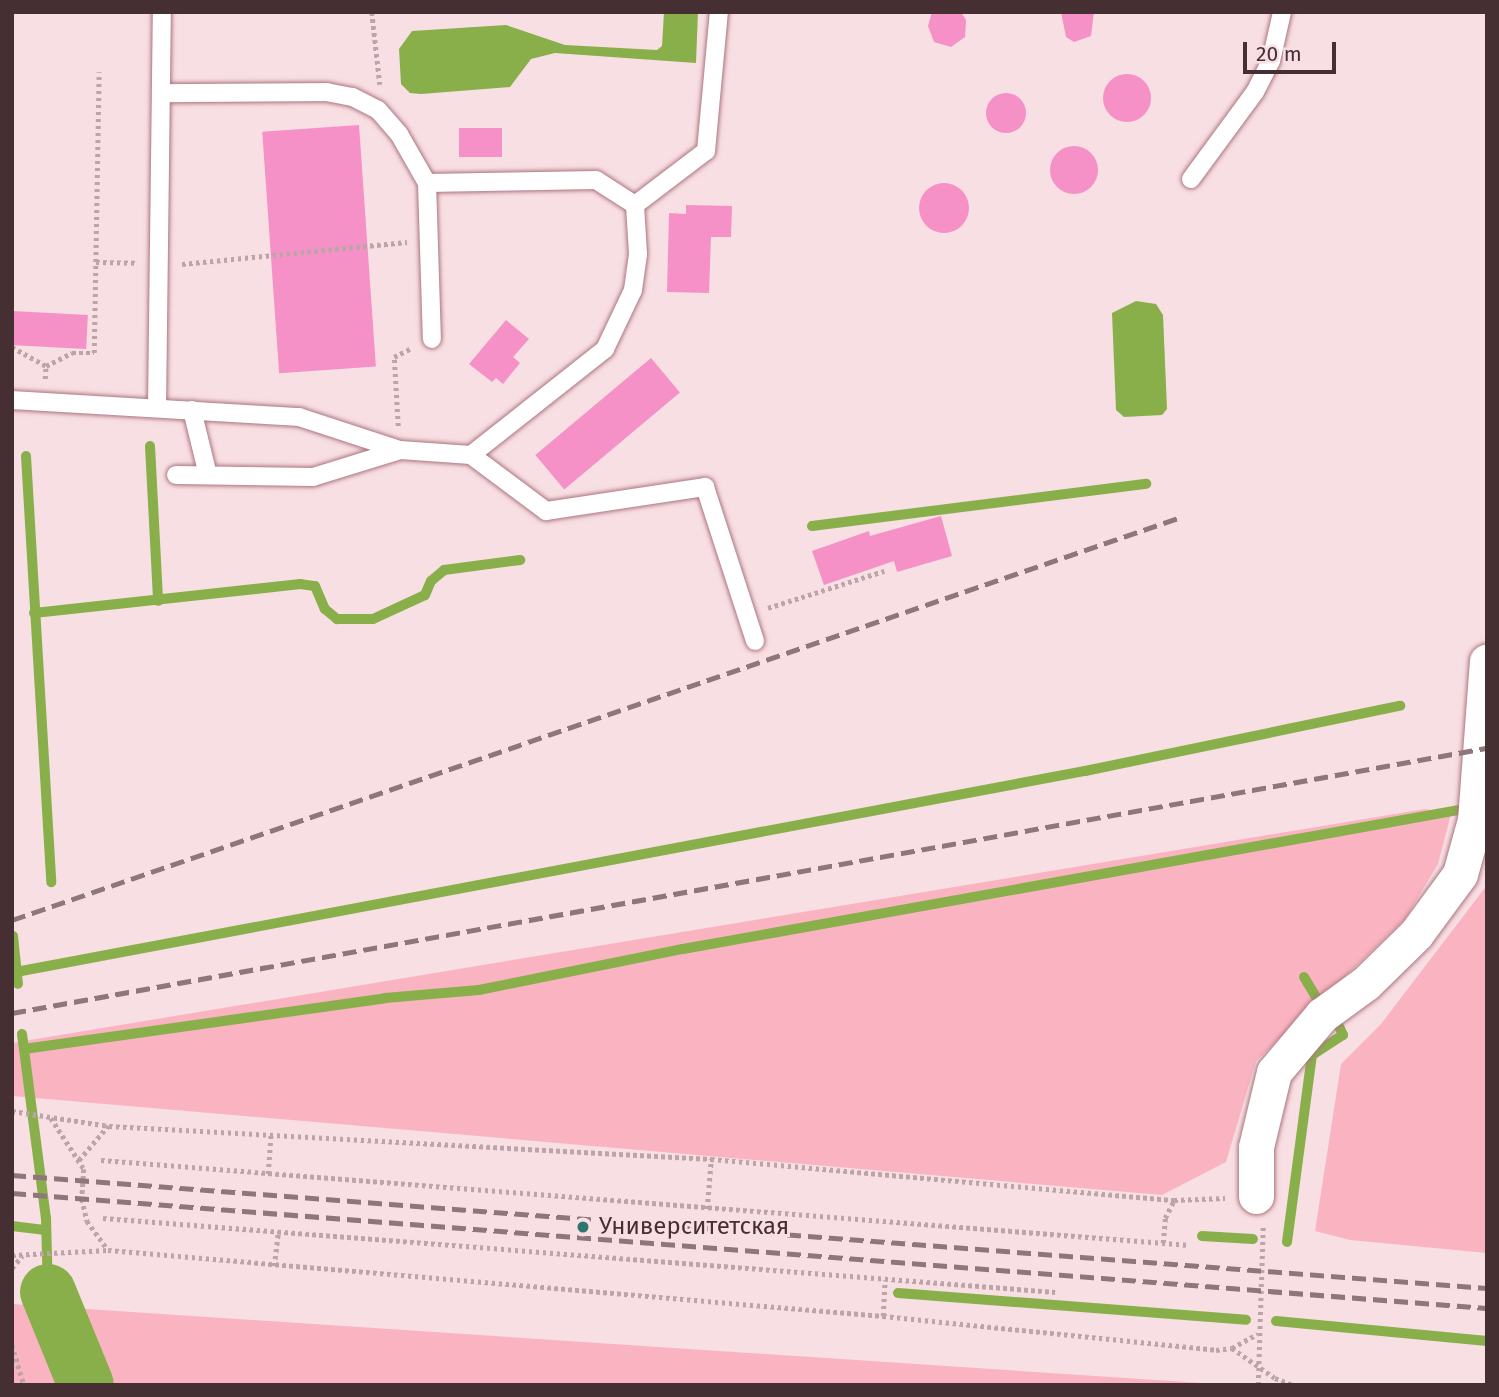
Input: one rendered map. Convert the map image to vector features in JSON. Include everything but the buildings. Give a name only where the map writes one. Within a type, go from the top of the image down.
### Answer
[{"type":"street","points":[[1256,1196],[1256,1147],[1275,1072],[1322,1015],[1366,983],[1416,933],[1460,874],[1475,820],[1487,661]]},
{"type":"lane","points":[[157,408],[163,264],[162,12]]},
{"type":"lane","points":[[635,205],[706,151],[719,12]]},
{"type":"lane","points":[[1191,179],[1255,92],[1270,61],[1282,12]]},
{"type":"lane","points":[[164,93],[327,92],[378,110],[399,134],[426,183],[432,339]]},
{"type":"lane","points":[[426,183],[596,180],[635,205]]},
{"type":"lane","points":[[471,455],[605,349],[633,290],[638,254],[635,205]]},
{"type":"lane","points":[[12,400],[299,417],[400,450],[471,455],[546,511],[705,487],[755,641]]},
{"type":"lane","points":[[191,410],[208,475]]},
{"type":"lane","points":[[176,475],[313,477],[400,450]]},
{"type":"path","points":[[372,12],[381,92],[378,110]]},
{"type":"path","points":[[46,366],[72,353],[94,353],[99,72]]},
{"type":"path","points":[[96,262],[163,264],[428,240]]},
{"type":"path","points":[[396,405],[394,357],[432,339]]},
{"type":"path","points":[[12,347],[46,366]]},
{"type":"path","points":[[44,401],[46,366]]},
{"type":"path","points":[[747,615],[884,571]]},
{"type":"path","points":[[12,1111],[109,1126],[711,1159],[1174,1200],[1256,1196],[1266,1235],[1257,1334],[1258,1385]]},
{"type":"path","points":[[50,1117],[84,1170],[82,1199],[93,1228],[108,1250]]},
{"type":"path","points":[[79,1160],[109,1126]]},
{"type":"path","points":[[268,1174],[271,1135]]},
{"type":"path","points":[[707,1209],[711,1159]]},
{"type":"path","points":[[101,1160],[1190,1245]]},
{"type":"path","points":[[1163,1243],[1165,1218],[1174,1200]]},
{"type":"path","points":[[103,1218],[1055,1292]]},
{"type":"path","points":[[274,1266],[278,1233]]},
{"type":"path","points":[[12,1255],[55,1255],[108,1250],[883,1316],[1216,1350],[1232,1348],[1257,1334]]},
{"type":"path","points":[[12,1268],[23,1256]]},
{"type":"path","points":[[883,1316],[885,1280]]},
{"type":"path","points":[[12,1345],[24,1385]]},
{"type":"path","points":[[1232,1348],[1293,1385]]},
{"type":"shaded area","points":[[664,12],[698,12],[696,63],[555,53],[531,59],[510,87],[421,94],[410,93],[401,84],[399,49],[412,31],[506,25],[565,45],[657,50],[662,46]]},
{"type":"shaded area","points":[[1136,301],[1156,304],[1163,315],[1167,409],[1162,415],[1124,417],[1116,410],[1112,313]]},
{"type":"shaded area","points":[[1425,809],[1451,814],[1438,864],[1405,919],[1256,1061],[1226,1162],[1162,1195],[12,1096],[12,1043]]},
{"type":"shaded area","points":[[1487,885],[1487,1253],[1350,1240],[1315,1231],[1341,1064],[1381,1024]]},
{"type":"shaded area","points":[[12,1304],[1232,1385],[12,1385]]},
{"type":"waterway","points":[[150,446],[158,601]]},
{"type":"waterway","points":[[26,456],[51,882]]},
{"type":"waterway","points":[[812,526],[1146,484]]},
{"type":"waterway","points":[[34,613],[300,584],[315,586],[325,609],[337,619],[373,619],[425,595],[431,581],[444,570],[520,560]]},
{"type":"waterway","points":[[16,972],[1085,771],[1400,706]]},
{"type":"waterway","points":[[24,1049],[385,998],[479,990],[683,949],[1464,809]]},
{"type":"waterway","points":[[13,936],[18,984]]},
{"type":"waterway","points":[[1304,977],[1316,997]]},
{"type":"waterway","points":[[1287,1242],[1312,1055],[1343,1035],[1337,1022]]},
{"type":"waterway","points":[[22,1034],[46,1218],[48,1292]]},
{"type":"waterway","points":[[12,1226],[46,1230]]},
{"type":"waterway","points":[[1202,1236],[1253,1239]]},
{"type":"waterway","points":[[48,1292],[86,1385]]},
{"type":"waterway","points":[[898,1293],[1246,1320]]},
{"type":"waterway","points":[[1276,1321],[1487,1341]]},
{"type":"railway","points":[[12,920],[1181,517]]},
{"type":"railway","points":[[12,1013],[1487,748]]},
{"type":"railway","points":[[12,1175],[1487,1288]]},
{"type":"railway","points":[[12,1193],[1487,1308]]},
{"type":"place","name":"Университетская","points":[[583,1227]]}]
